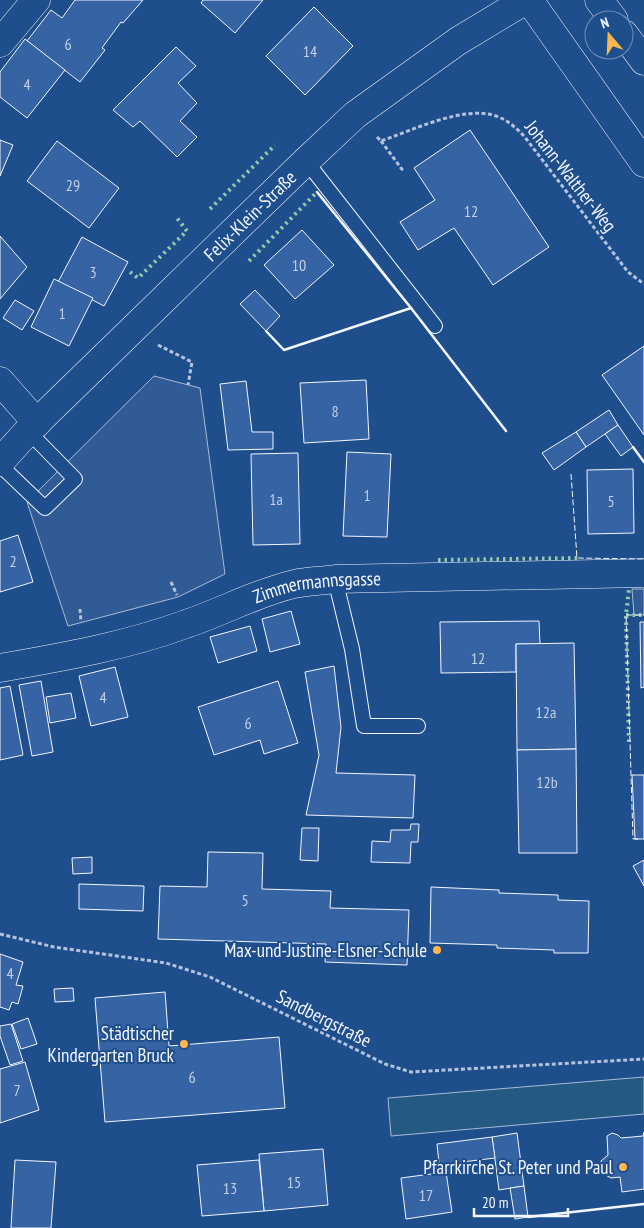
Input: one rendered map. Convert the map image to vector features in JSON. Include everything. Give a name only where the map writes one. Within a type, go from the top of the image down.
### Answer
[{"type":"main road","points":[[0,42],[36,0]]},
{"type":"main road","points":[[528,0],[644,164]]},
{"type":"main road","name":"Felix-Klein-Straße","points":[[0,463],[33,427],[355,115],[458,40],[528,0]]},
{"type":"main road","points":[[634,48],[644,61]]},
{"type":"main road","points":[[0,381],[33,427]]},
{"type":"main road","name":"Zimmermannsgasse","points":[[0,668],[88,652],[143,638],[187,624],[294,584],[335,579],[644,573]]},
{"type":"lane","points":[[306,161],[435,326]]},
{"type":"lane","points":[[0,463],[45,508],[75,479],[33,427]]},
{"type":"lane","points":[[335,579],[352,649],[364,726],[418,726]]},
{"type":"path","name":"Johann-Walther-Weg","points":[[381,141],[460,114],[478,112],[496,116],[511,124],[524,136],[628,272],[644,284]]},
{"type":"path","points":[[355,115],[381,141],[404,172]]},
{"type":"path","points":[[131,331],[192,362],[188,385]]},
{"type":"path","name":"Sandbergstraße","points":[[0,934],[54,947],[166,963],[210,977],[385,1064],[411,1072],[644,1059]]},
{"type":"shaded area","points":[[154,376],[200,388],[225,574],[178,597],[68,626],[27,502]]},
{"type":"shaded area","points":[[632,589],[644,589],[644,615],[634,615]]},
{"type":"shaded area","points":[[644,1077],[644,1114],[391,1136],[388,1098]]},
{"type":"building","points":[[75,0],[143,0],[123,23],[121,22],[102,48],[105,50],[80,82],[27,41],[51,10],[62,18]]},
{"type":"building","points":[[203,0],[263,0],[235,33],[201,3]]},
{"type":"building","points":[[314,7],[353,46],[305,95],[266,56]]},
{"type":"building","points":[[25,39],[65,70],[27,118],[0,97],[0,72]]},
{"type":"building","points":[[176,47],[196,66],[178,83],[197,103],[180,121],[197,137],[177,157],[140,121],[133,127],[113,110]]},
{"type":"building","points":[[470,130],[549,247],[493,285],[454,228],[418,250],[400,222],[435,200],[414,168]]},
{"type":"building","points":[[0,140],[13,145],[0,176]]},
{"type":"building","points":[[57,141],[119,188],[89,228],[27,181]]},
{"type":"building","points":[[302,230],[334,265],[295,299],[264,265]]},
{"type":"building","points":[[0,236],[27,267],[0,299]]},
{"type":"building","points":[[82,237],[128,262],[104,306],[58,282]]},
{"type":"building","points":[[54,279],[93,298],[69,346],[31,327]]},
{"type":"building","points":[[255,290],[280,316],[266,331],[240,304]]},
{"type":"building","points":[[15,300],[34,311],[22,330],[3,318]]},
{"type":"building","points":[[644,346],[644,435],[602,375]]},
{"type":"building","points":[[366,380],[369,439],[304,443],[300,383]]},
{"type":"building","points":[[246,381],[252,432],[273,432],[273,449],[228,450],[220,384]]},
{"type":"building","points":[[609,410],[618,425],[586,447],[576,432]]},
{"type":"building","points":[[618,425],[633,447],[621,456],[605,434]]},
{"type":"building","points":[[576,432],[586,447],[554,470],[542,453]]},
{"type":"building","points":[[347,452],[391,454],[387,537],[343,536]]},
{"type":"building","points":[[298,453],[300,544],[253,545],[251,454]]},
{"type":"building","points":[[633,469],[634,533],[588,534],[587,470]]},
{"type":"building","points":[[18,535],[33,582],[0,592],[0,541]]},
{"type":"building","points":[[291,611],[300,644],[270,652],[262,619]]},
{"type":"building","points":[[539,621],[540,644],[516,644],[516,672],[441,673],[440,622]]},
{"type":"building","points":[[640,622],[644,622],[644,687],[641,688]]},
{"type":"building","points":[[250,626],[257,651],[218,663],[210,637]]},
{"type":"building","points":[[574,643],[576,749],[517,750],[516,644]]},
{"type":"building","points":[[334,666],[341,727],[336,773],[415,775],[413,818],[306,815],[319,755],[305,672]]},
{"type":"building","points":[[115,667],[128,717],[91,726],[79,676]]},
{"type":"building","points":[[41,681],[53,752],[32,756],[19,685]]},
{"type":"building","points":[[278,681],[298,743],[264,754],[260,740],[214,755],[198,707]]},
{"type":"building","points":[[10,686],[23,755],[0,760],[0,688]]},
{"type":"building","points":[[71,693],[76,718],[50,723],[46,697]]},
{"type":"building","points":[[576,749],[577,853],[519,853],[517,750]]},
{"type":"building","points":[[632,775],[644,775],[644,839],[635,839]]},
{"type":"building","points":[[411,824],[419,824],[418,842],[411,842],[410,863],[371,862],[372,841],[390,842],[391,830],[410,830]]},
{"type":"building","points":[[302,828],[319,828],[318,861],[300,860]]},
{"type":"building","points":[[208,852],[263,853],[262,889],[331,891],[330,908],[409,910],[407,965],[325,962],[326,944],[158,939],[160,886],[207,887]]},
{"type":"building","points":[[92,857],[92,873],[73,874],[72,858]]},
{"type":"building","points":[[644,860],[644,886],[633,866]]},
{"type":"building","points":[[79,884],[144,886],[143,911],[79,909]]},
{"type":"building","points":[[431,887],[499,890],[499,893],[558,895],[558,900],[589,901],[588,953],[554,953],[554,950],[497,948],[497,945],[430,943]]},
{"type":"building","points":[[0,954],[23,962],[16,985],[23,986],[18,1004],[12,1002],[9,1010],[0,1007]]},
{"type":"building","points":[[73,988],[74,1001],[55,1002],[54,989]]},
{"type":"building","points":[[165,992],[169,1046],[279,1037],[285,1108],[105,1122],[95,998]]},
{"type":"building","points":[[28,1018],[37,1044],[21,1049],[12,1024]]},
{"type":"building","points":[[11,1024],[23,1061],[10,1065],[0,1036],[0,1026]]},
{"type":"building","points":[[25,1062],[39,1110],[0,1123],[0,1069]]},
{"type":"building","name":"Pfarrkirche St. Peter und Paul","points":[[644,1132],[644,1189],[622,1192],[620,1177],[611,1178],[602,1173],[601,1161],[608,1155],[607,1136],[612,1133],[621,1138],[643,1136]]},
{"type":"building","points":[[517,1133],[524,1186],[499,1190],[492,1137]]},
{"type":"building","points":[[492,1137],[495,1158],[462,1162],[463,1170],[440,1172],[437,1144]]},
{"type":"building","points":[[323,1149],[328,1205],[264,1211],[259,1154]]},
{"type":"building","points":[[15,1160],[56,1162],[51,1228],[11,1228]]},
{"type":"building","points":[[259,1160],[264,1211],[202,1216],[197,1165]]},
{"type":"building","points":[[446,1172],[452,1212],[406,1219],[401,1178]]},
{"type":"building","points":[[524,1186],[528,1217],[515,1219],[510,1188]]},
{"type":"hedge","points":[[210,209],[275,145]]},
{"type":"hedge","points":[[249,261],[317,192]]},
{"type":"hedge","points":[[130,272],[138,278],[187,231],[177,218]]},
{"type":"hedge","points":[[438,560],[577,558]]},
{"type":"hedge","points":[[629,589],[626,615],[629,742]]},
{"type":"hedge","points":[[626,615],[644,615]]},
{"type":"fence","points":[[571,474],[577,558],[644,559]]},
{"type":"fence","points":[[638,839],[633,839],[626,615],[644,615]]},
{"type":"wall","points":[[317,192],[411,308],[506,431]]},
{"type":"wall","points":[[266,331],[284,350],[411,308]]},
{"type":"wall","points":[[633,447],[644,462]]},
{"type":"wall","points":[[528,1217],[644,1204]]},
{"type":"place","name":"Max-und-Justine-Elsner-Schule","points":[[437,950]]},
{"type":"place","name":"Städtischer Kindergarten Bruck","points":[[184,1044]]},
{"type":"place","name":"Pfarrkirche St. Peter und Paul","points":[[623,1167]]}]
